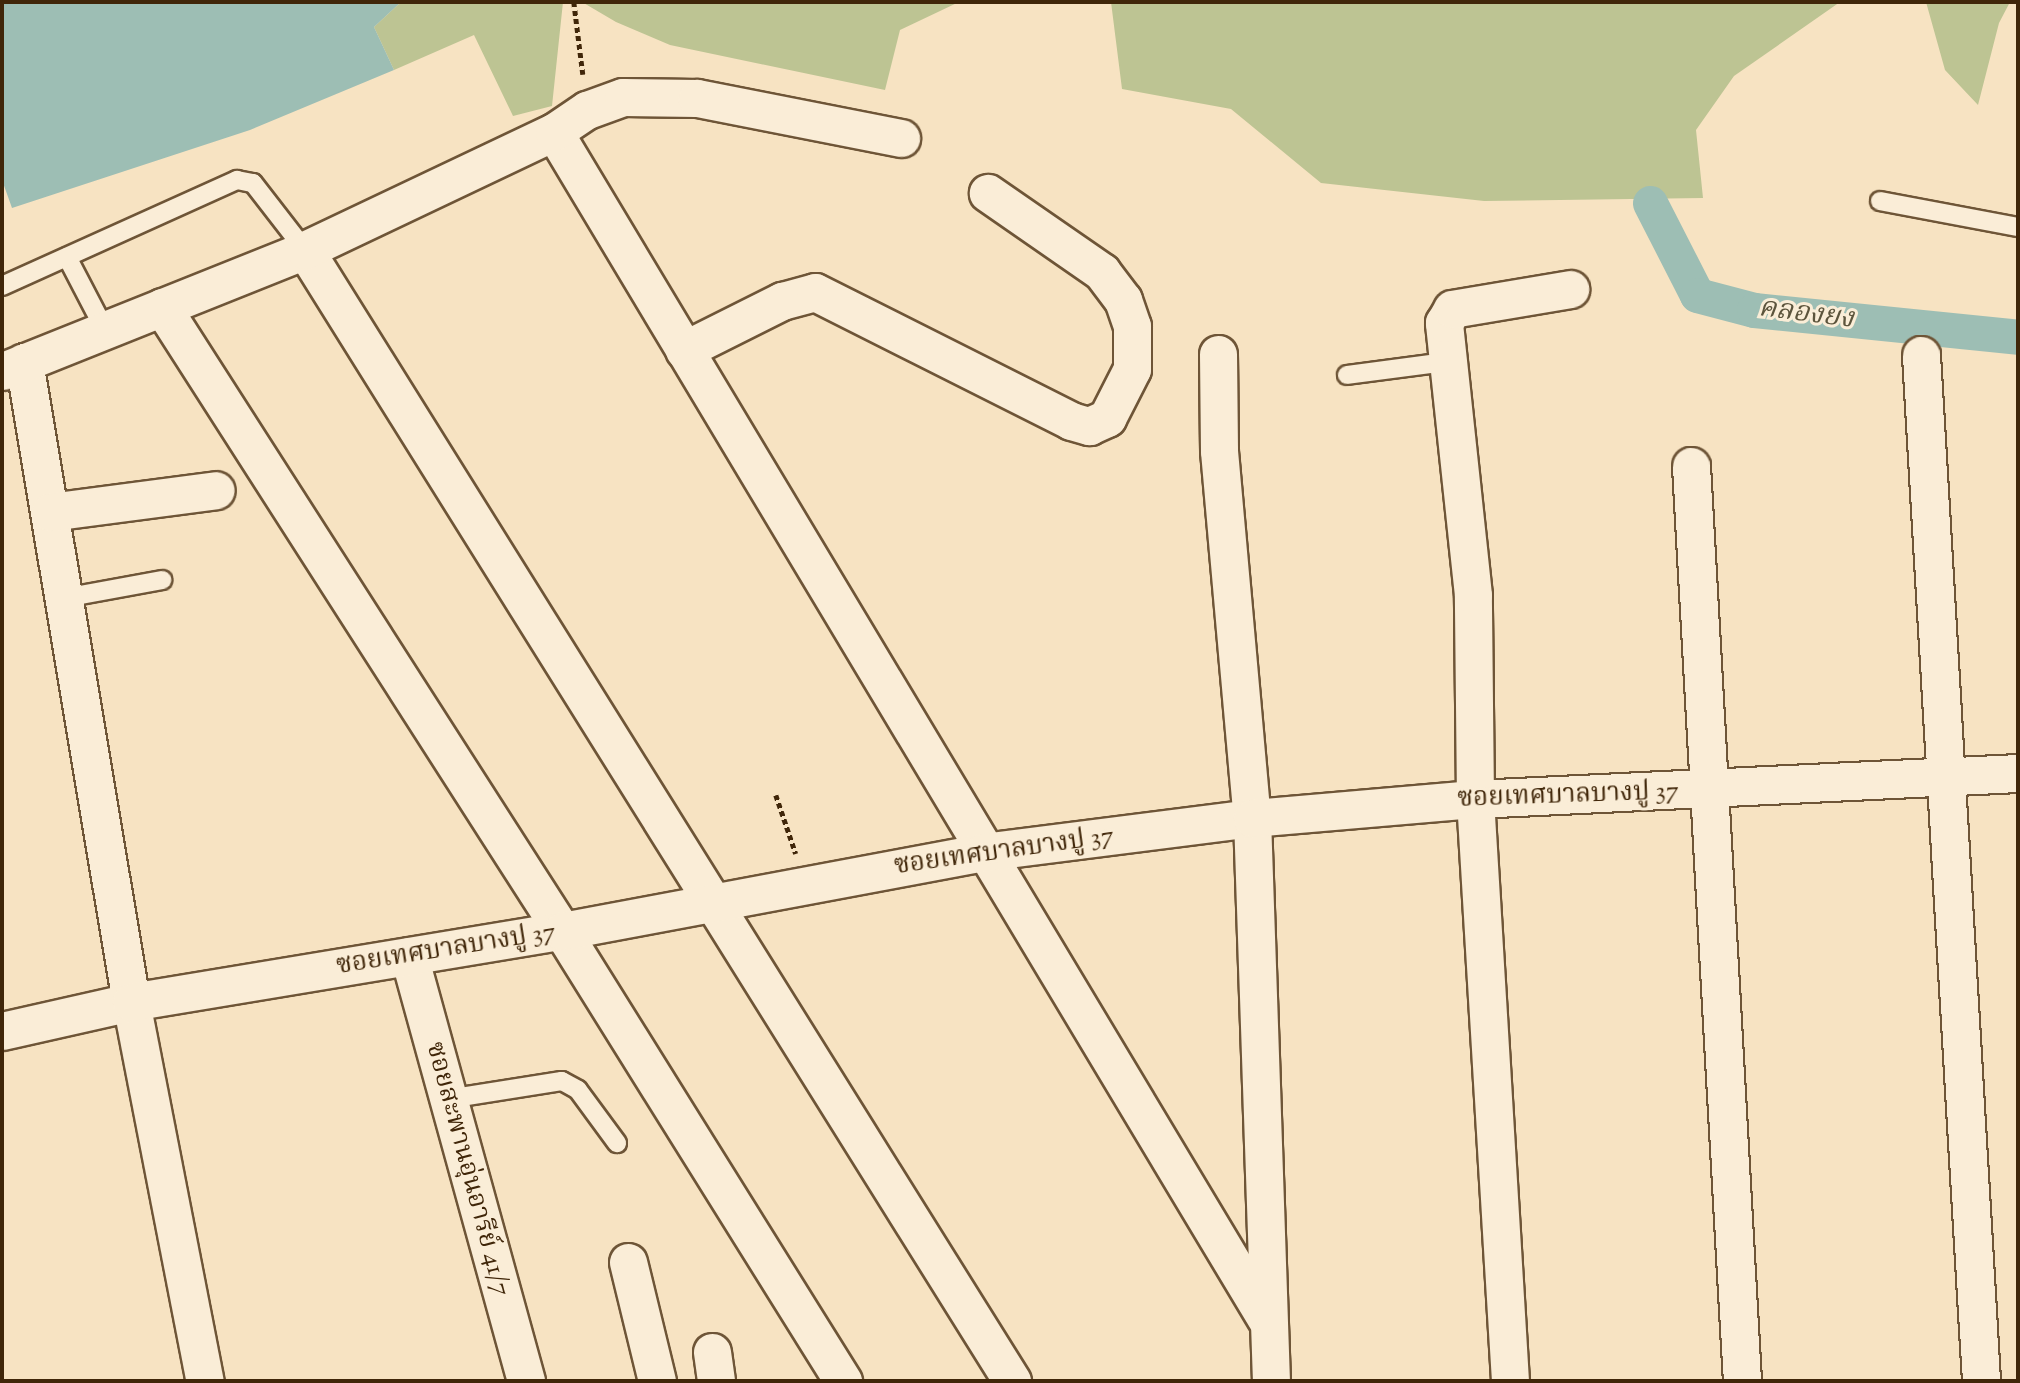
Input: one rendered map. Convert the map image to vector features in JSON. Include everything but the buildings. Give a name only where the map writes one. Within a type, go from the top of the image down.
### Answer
[{"type":"street","points":[[205,1381],[131,1002],[50,512],[13,366],[305,250],[555,132],[587,110],[623,97],[696,98],[901,138]]},
{"type":"street","points":[[555,132],[983,852],[1266,1319]]},
{"type":"street","points":[[684,350],[782,301],[815,292],[1071,421],[1089,426],[1107,418],[1132,369],[1132,326],[1123,300],[1102,272],[988,192]]},
{"type":"street","points":[[305,250],[715,900],[1012,1381]]},
{"type":"street","points":[[1510,1381],[1475,799],[1473,595],[1446,362],[1444,323],[1452,309],[1570,289]]},
{"type":"street","points":[[162,307],[562,931],[843,1381]]},
{"type":"street","points":[[1218,354],[1219,451],[1252,818],[1266,1319],[1271,1381]]},
{"type":"street","points":[[1921,355],[1943,778],[1981,1381]]},
{"type":"street","points":[[1690,466],[1742,1381]]},
{"type":"street","points":[[50,512],[216,490]]},
{"type":"street","name":"ซอยเทศบาลบางปู 37","points":[[2,1031],[131,1002],[562,931],[715,900],[983,852],[1252,818],[1475,799],[1709,791],[2018,773]]},
{"type":"street","name":"ซอยสะพานอุ่นอารีย์ 41/7","points":[[409,956],[526,1381]]},
{"type":"street","points":[[628,1262],[657,1381]]},
{"type":"lane","points":[[2,286],[237,180],[254,183],[305,250]]},
{"type":"lane","points":[[1880,201],[2018,227]]},
{"type":"lane","points":[[67,257],[105,330]]},
{"type":"lane","points":[[1347,375],[1446,362]]},
{"type":"lane","points":[[64,598],[162,580]]},
{"type":"lane","points":[[448,1099],[562,1081],[578,1090],[617,1143]]},
{"type":"path","points":[[574,2],[587,110]]},
{"type":"path","points":[[776,795],[806,884]]},
{"type":"green space","points":[[401,2],[563,2],[552,106],[513,116],[474,35],[394,70],[374,27]]},
{"type":"green space","points":[[582,2],[959,2],[900,30],[885,90],[670,45],[616,22]]},
{"type":"green space","points":[[1111,2],[1840,2],[1734,76],[1696,130],[1703,198],[1484,201],[1321,183],[1231,109],[1122,89]]},
{"type":"green space","points":[[1926,2],[2010,2],[1999,23],[1978,105],[1945,70]]},
{"type":"water","points":[[2,2],[401,2],[374,27],[394,70],[250,130],[12,208],[2,180]]},
{"type":"waterway","name":"คลองยง","points":[[1650,203],[1697,295],[1754,310],[2018,337]]}]
